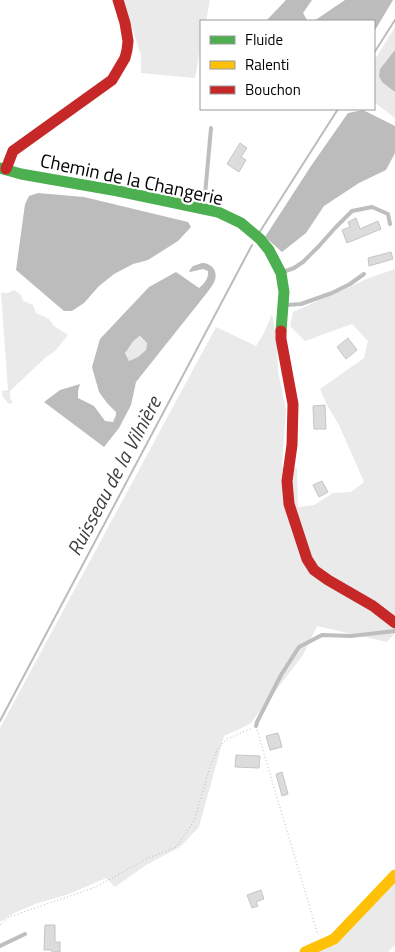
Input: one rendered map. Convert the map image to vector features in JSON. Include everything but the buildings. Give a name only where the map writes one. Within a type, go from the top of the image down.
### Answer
[{"type":"street","points":[[3,169],[13,151],[112,80],[122,66],[128,53],[129,36],[118,0]]},
{"type":"street","name":"Chemin de la Changerie","points":[[3,169],[218,212],[230,217],[250,230],[269,250],[281,273],[284,292],[281,339],[294,404],[292,445],[287,481],[288,497],[301,544],[314,570],[372,606],[395,623]]},
{"type":"street","points":[[305,952],[334,939],[395,875]]},
{"type":"lane","points":[[204,208],[211,128]]},
{"type":"lane","points":[[281,273],[303,262],[352,211],[372,207],[388,214],[390,224]]},
{"type":"lane","points":[[283,305],[301,304],[332,293],[364,274]]},
{"type":"lane","points":[[256,726],[282,675],[299,647],[322,636],[351,636],[395,631]]},
{"type":"lane","points":[[0,946],[26,934]]},
{"type":"path","points":[[0,925],[9,917],[96,887],[148,858],[176,847],[194,821],[210,767],[218,748],[227,739],[256,726],[321,945]]},
{"type":"shaded area","points":[[123,0],[210,0],[206,20],[200,20],[200,50],[195,78],[141,73],[141,55]]},
{"type":"shaded area","points":[[286,0],[312,0],[303,13],[307,20],[267,20]]},
{"type":"shaded area","points":[[345,0],[393,0],[375,30],[375,20],[315,20]]},
{"type":"shaded area","points":[[395,27],[395,118],[375,103],[375,59]]},
{"type":"shaded area","points":[[395,50],[395,92],[382,82],[379,76],[380,69]]},
{"type":"shaded area","points":[[363,110],[395,126],[395,153],[386,170],[359,183],[324,206],[306,233],[282,252],[265,237],[348,113]]},
{"type":"shaded area","points":[[38,193],[84,197],[188,222],[191,227],[178,241],[148,260],[133,264],[114,274],[99,286],[84,303],[72,311],[64,311],[16,270],[25,204],[29,196]]},
{"type":"shaded area","points":[[205,263],[211,266],[216,273],[214,282],[136,382],[131,405],[119,428],[104,447],[44,402],[60,390],[80,384],[78,398],[94,406],[105,421],[113,422],[116,412],[99,392],[92,367],[100,339],[149,287],[176,272],[199,288],[203,285],[208,276],[208,271],[203,269],[190,272],[193,266]],"holes":[[[140,336],[147,343],[146,350],[138,357],[129,361],[125,353],[135,340]]]},
{"type":"shaded area","points":[[395,269],[395,633],[387,642],[317,626],[303,655],[250,724],[224,736],[199,827],[180,847],[146,865],[115,887],[106,878],[69,894],[35,904],[14,913],[0,922],[0,728],[216,327],[256,346],[272,314],[277,341],[278,371],[286,410],[282,467],[297,468],[298,507],[314,505],[333,493],[351,492],[364,482],[339,425],[320,389],[364,358],[368,341],[352,324],[305,341],[290,326],[293,312],[369,278]]},
{"type":"shaded area","points":[[14,290],[21,295],[23,301],[33,305],[36,313],[49,319],[54,326],[68,335],[55,351],[10,391],[10,398],[13,403],[9,404],[3,397],[2,391],[8,390],[1,293],[8,293]]},
{"type":"shaded area","points":[[138,337],[147,343],[146,350],[138,357],[129,361],[125,353]]},
{"type":"shaded area","points":[[395,880],[395,945],[388,952],[311,952]]},
{"type":"waterway","name":"Ruisseau de la Vilnière","points":[[375,51],[395,20]]},
{"type":"waterway","name":"Ruisseau de la Vilnière","points":[[259,233],[337,110]]},
{"type":"waterway","name":"Ruisseau de la Vilnière","points":[[0,721],[252,245]]},
{"type":"traffic: fast","points":[[0,168],[21,174],[118,191],[218,212],[241,223],[260,239],[269,250],[281,273],[284,292],[281,331]]},
{"type":"traffic: slow","points":[[305,952],[334,939],[395,875]]},
{"type":"traffic: jam","points":[[6,169],[13,151],[112,80],[125,58],[128,41],[118,0]]},
{"type":"traffic: jam","points":[[281,331],[293,404],[292,445],[287,481],[289,504],[307,559],[314,570],[373,606],[395,623]]}]
